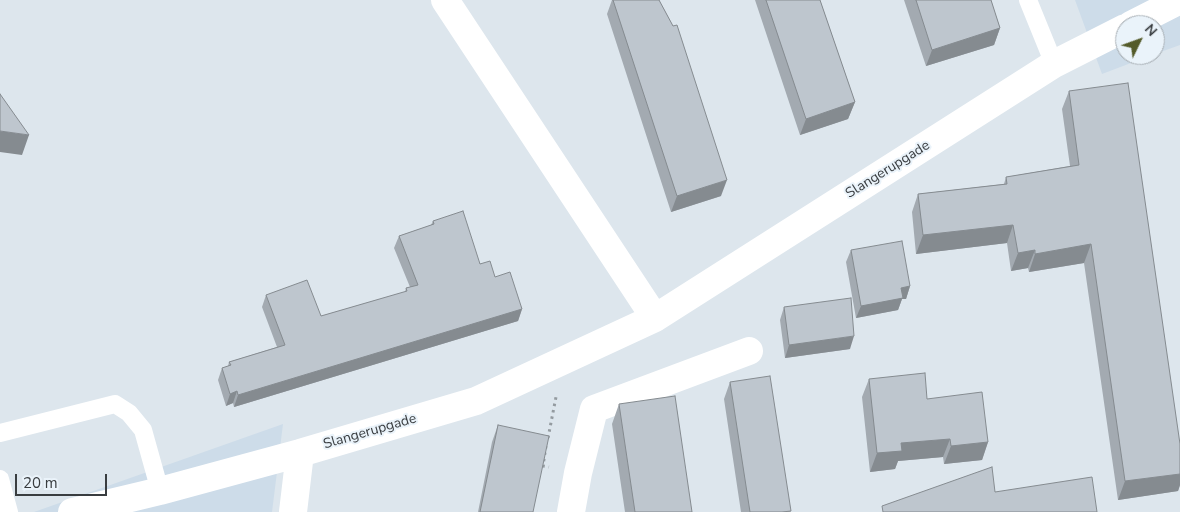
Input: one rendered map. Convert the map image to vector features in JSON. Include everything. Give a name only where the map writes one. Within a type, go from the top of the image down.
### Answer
[{"type":"street","points":[[445,0],[655,318]]},
{"type":"street","points":[[1148,15],[1166,4]]},
{"type":"street","name":"Slangerupgade","points":[[77,511],[160,491],[300,453],[476,401],[655,318],[1054,64],[1115,33]]},
{"type":"street","points":[[571,512],[578,473],[594,409],[749,351]]},
{"type":"street","points":[[293,512],[300,453]]},
{"type":"lane","points":[[1028,0],[1054,64]]},
{"type":"lane","points":[[0,433],[115,404],[129,413],[143,430],[160,491]]},
{"type":"lane","points":[[0,479],[9,512]]},
{"type":"path","points":[[547,368],[556,396],[543,466],[578,473]]},
{"type":"shaded area","points":[[1075,0],[1180,0],[1180,45],[1165,50],[1165,15],[1115,15],[1115,65],[1126,65],[1102,74]]},
{"type":"shaded area","points":[[283,424],[272,512],[34,512]]},
{"type":"building","points":[[613,0],[659,0],[673,26],[677,25],[727,180],[677,196]]},
{"type":"building","points":[[766,0],[820,0],[855,102],[806,119]]},
{"type":"building","points":[[916,0],[991,0],[1000,28],[932,50]]},
{"type":"building","points":[[1128,83],[1180,444],[1180,474],[1125,481],[1091,244],[1035,254],[1035,250],[1018,253],[1013,225],[923,235],[918,194],[1007,184],[1006,177],[1079,165],[1069,91]]},
{"type":"building","points":[[0,94],[29,135],[0,131]]},
{"type":"building","points":[[463,211],[480,264],[490,261],[495,277],[510,272],[522,309],[238,395],[237,391],[230,394],[222,368],[231,365],[229,362],[285,345],[266,295],[307,280],[321,316],[407,291],[406,288],[418,285],[399,236],[434,224],[433,221]]},
{"type":"building","points":[[902,241],[910,286],[901,288],[903,298],[861,306],[851,250]]},
{"type":"building","points":[[851,298],[854,336],[789,345],[784,307]]},
{"type":"building","points":[[925,373],[927,399],[982,392],[988,442],[951,446],[950,439],[901,443],[902,451],[877,453],[869,379]]},
{"type":"building","points":[[770,376],[791,511],[750,512],[730,382]]},
{"type":"building","points":[[675,396],[692,512],[635,512],[619,404]]},
{"type":"building","points":[[498,425],[549,436],[533,512],[480,512]]},
{"type":"building","points":[[992,467],[995,492],[1092,477],[1097,512],[883,512],[882,506]]}]
